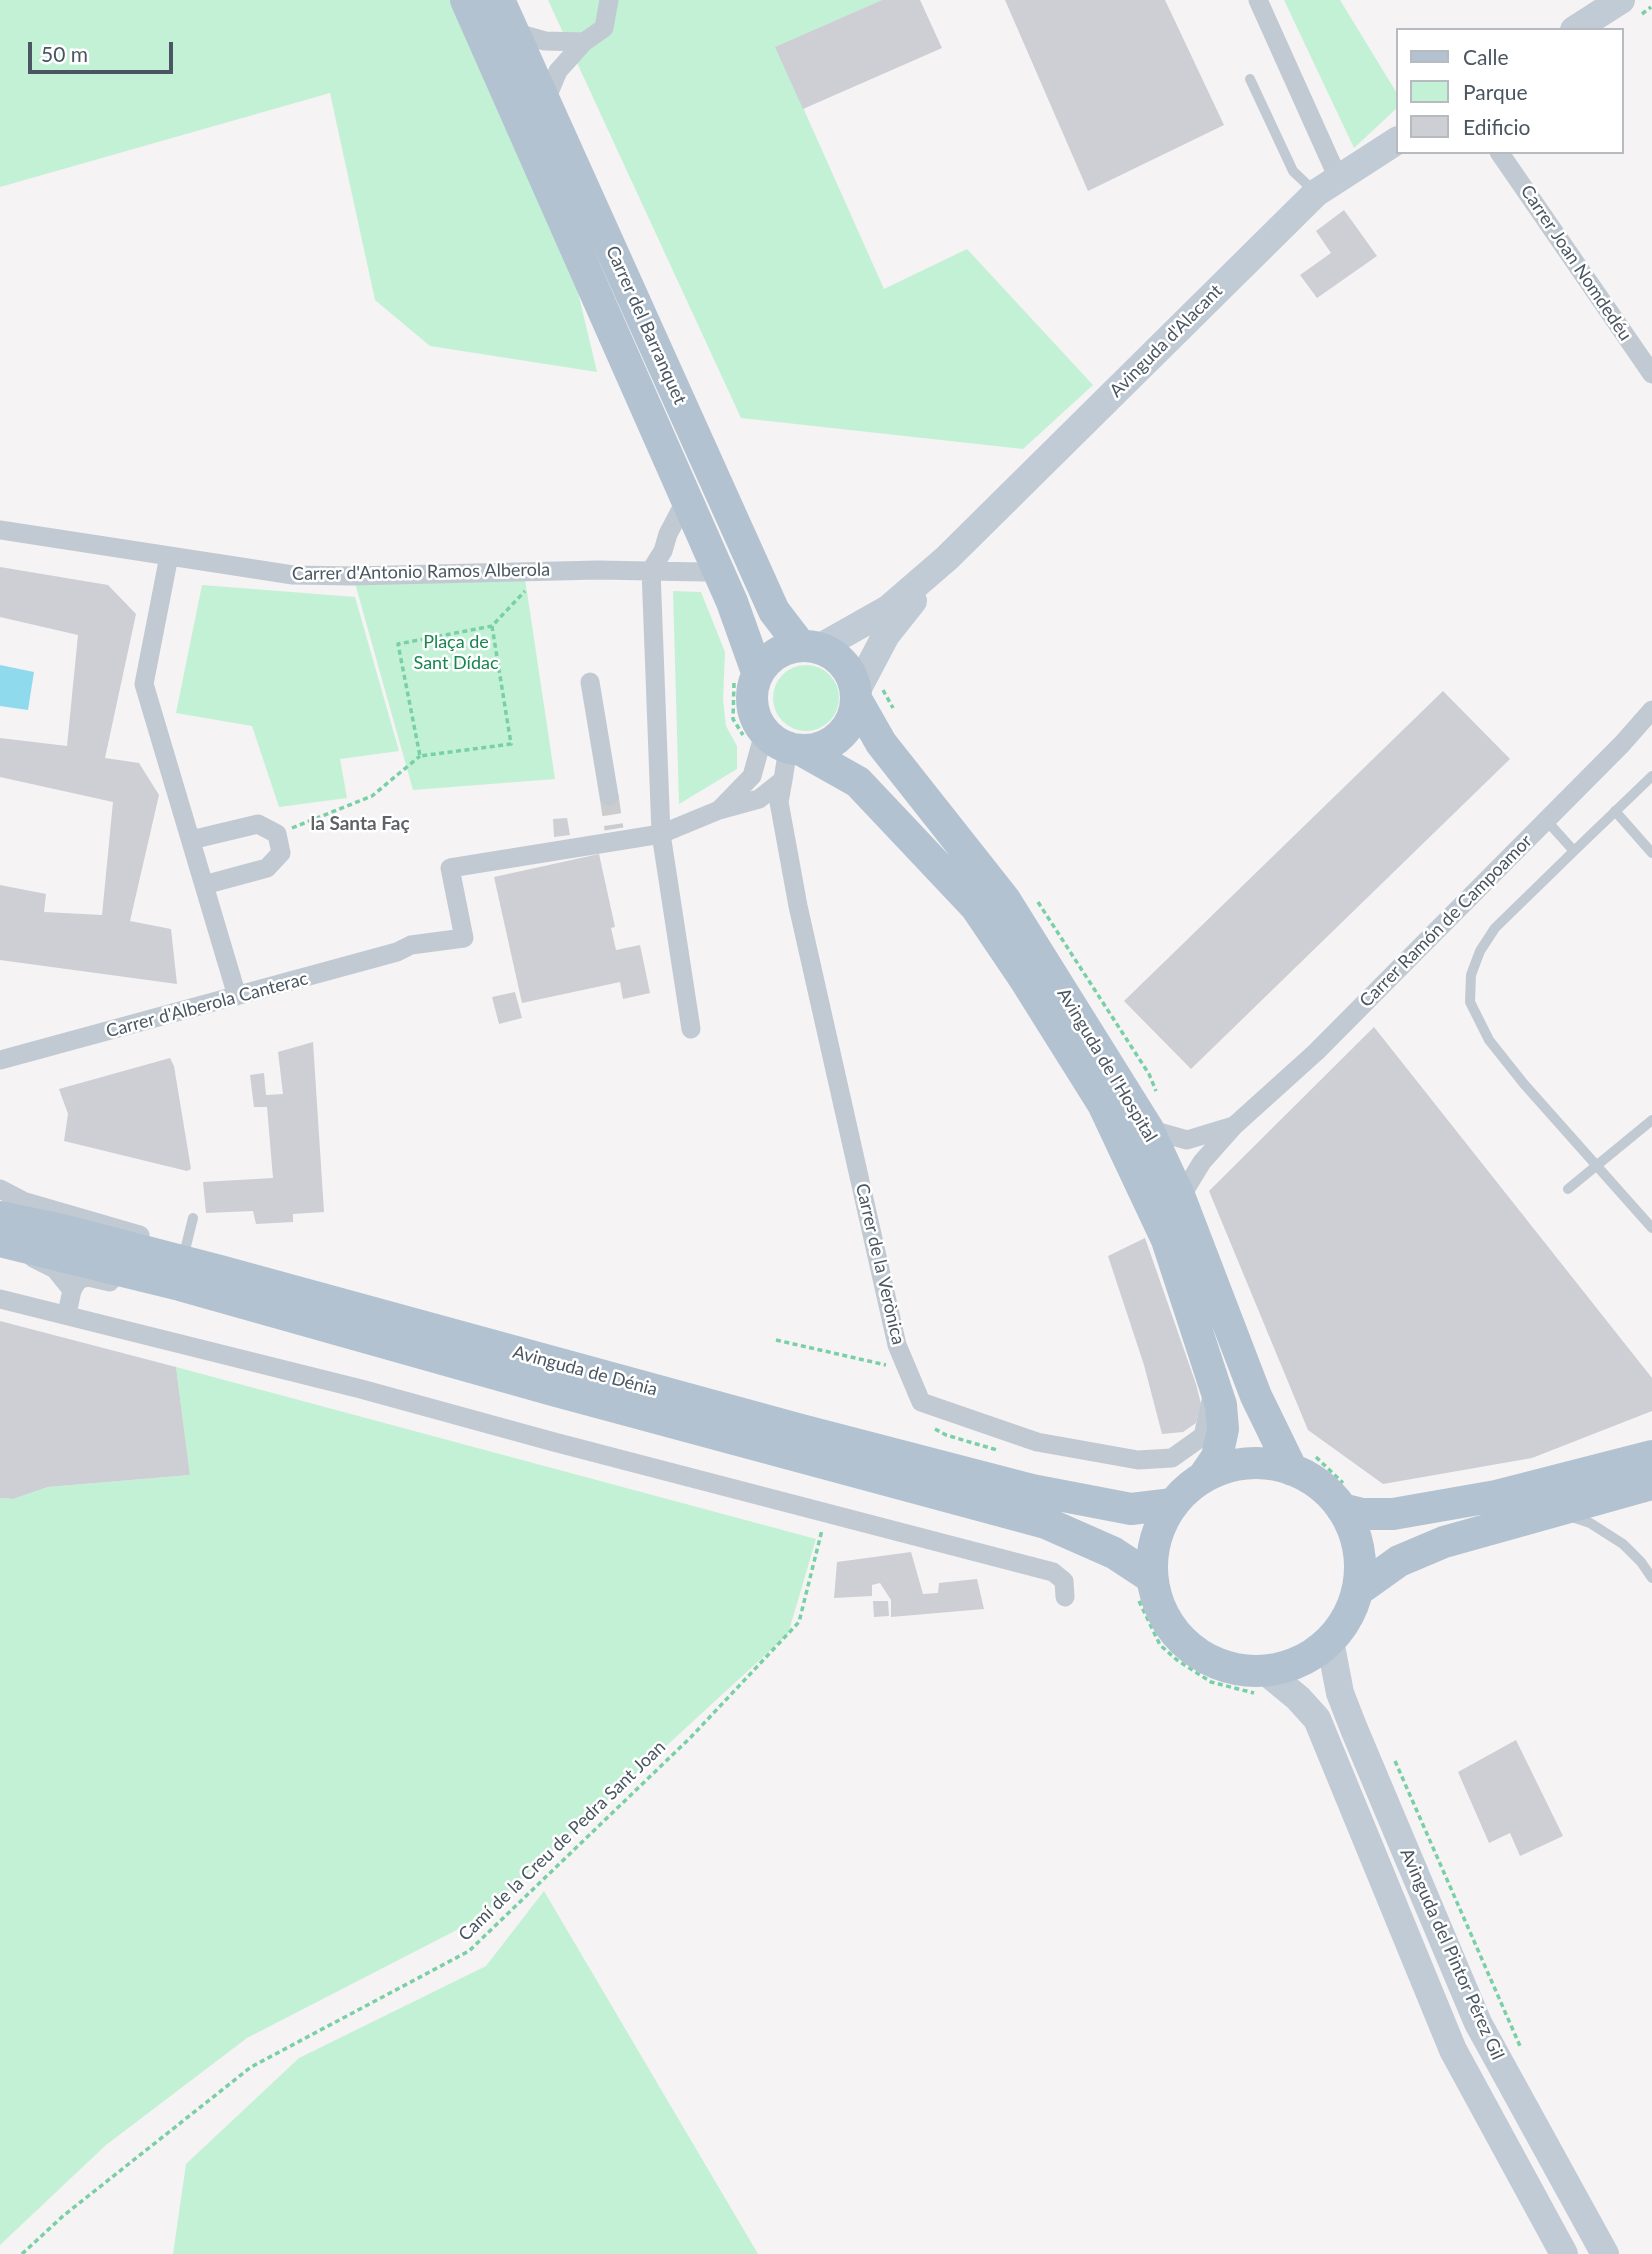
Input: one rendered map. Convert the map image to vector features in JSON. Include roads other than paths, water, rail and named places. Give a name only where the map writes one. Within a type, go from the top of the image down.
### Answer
[{"type":"main road","name":"Carrer del Barranquet","points":[[466,0],[719,570],[757,672]]},
{"type":"main road","name":"Carrer del Barranquet","points":[[499,0],[774,611],[810,646]]},
{"type":"main road","points":[[1577,28],[1621,0]]},
{"type":"main road","name":"Avinguda d'Alacant","points":[[810,646],[888,609],[947,558],[1327,185],[1396,142]]},
{"type":"main road","name":"Avinguda d'Alacant","points":[[865,693],[886,635],[947,558]]},
{"type":"main road","points":[[810,646],[845,666],[865,693],[840,736],[824,747],[785,744],[750,701],[757,672],[779,651],[810,646]]},
{"type":"main road","name":"Avinguda de l'Hospital","points":[[865,693],[881,743],[1005,900],[1148,1129],[1180,1198],[1255,1396],[1299,1459]]},
{"type":"main road","name":"Avinguda de l'Hospital","points":[[785,744],[858,782],[976,907],[1024,978],[1102,1104],[1167,1240],[1221,1405],[1223,1429],[1217,1457],[1204,1476]]},
{"type":"main road","name":"Avinguda de Dénia","points":[[0,1217],[62,1230],[220,1271],[801,1430],[1032,1490],[1131,1509],[1173,1504]]},
{"type":"main road","name":"Avinguda de Dénia","points":[[8,1243],[180,1286],[1046,1523],[1114,1553],[1145,1589]]},
{"type":"main road","points":[[1346,1499],[1358,1548],[1360,1570],[1351,1609],[1342,1626],[1310,1656],[1260,1682],[1238,1669],[1212,1661],[1190,1647],[1171,1627],[1159,1604],[1145,1589],[1158,1532],[1173,1504],[1204,1476],[1232,1466],[1299,1459],[1311,1479],[1328,1492],[1346,1499],[1362,1514],[1393,1514],[1496,1496],[1652,1456]]},
{"type":"main road","points":[[1357,1591],[1399,1561],[1444,1542],[1652,1484]]},
{"type":"main road","name":"Avinguda del Pintor Pérez Gil","points":[[1329,1640],[1340,1693],[1354,1729],[1478,2023],[1605,2254]]},
{"type":"main road","name":"Avinguda del Pintor Pérez Gil","points":[[1260,1682],[1298,1698],[1317,1719],[1453,2050],[1563,2254]]},
{"type":"street","points":[[545,102],[558,71],[584,42],[604,28],[609,0]]},
{"type":"street","points":[[1258,0],[1327,185]]},
{"type":"street","points":[[513,32],[545,41],[584,42]]},
{"type":"street","name":"Carrer Joan Nomdedéu","points":[[1500,154],[1652,374]]},
{"type":"street","points":[[687,498],[668,534],[663,551],[651,570],[657,835],[691,1029]]},
{"type":"street","name":"Carrer d'Antonio Ramos Alberola","points":[[0,530],[304,575],[719,570]]},
{"type":"street","points":[[169,556],[144,684],[237,996]]},
{"type":"street","points":[[590,682],[609,796]]},
{"type":"street","name":"Carrer Ramón de Campoamor","points":[[1180,1198],[1202,1162],[1234,1126],[1316,1052],[1622,744],[1652,710]]},
{"type":"street","points":[[719,810],[785,744]]},
{"type":"street","name":"Carrer de la Verònica","points":[[785,744],[779,802],[797,906],[897,1345],[921,1402],[1037,1442],[1150,1460],[1172,1458],[1203,1436],[1215,1384]]},
{"type":"street","points":[[657,835],[719,810],[760,799],[783,780]]},
{"type":"street","points":[[191,840],[258,824],[277,834],[281,853],[267,868],[204,885]]},
{"type":"street","name":"Carrer d'Alberola Canterac","points":[[0,1060],[397,953],[411,945],[464,938],[450,868],[657,835]]},
{"type":"street","points":[[0,1054],[20,1056]]},
{"type":"street","points":[[0,1068],[20,1056]]},
{"type":"street","name":"Carrer Ramón de Campoamor","points":[[1148,1129],[1187,1140],[1234,1126]]},
{"type":"street","points":[[0,1189],[23,1201],[185,1250],[220,1271]]},
{"type":"street","points":[[8,1243],[55,1269],[72,1290]]},
{"type":"street","points":[[67,1314],[72,1290],[78,1280],[88,1277],[142,1290],[180,1286]]},
{"type":"street","points":[[0,1299],[348,1386],[1053,1572],[1064,1581],[1065,1597]]},
{"type":"lane","points":[[1250,79],[1293,171],[1327,185]]},
{"type":"lane","points":[[1652,776],[1495,928],[1480,951],[1471,975],[1470,1002],[1489,1040],[1652,1228]]},
{"type":"lane","points":[[1615,811],[1652,853]]},
{"type":"lane","points":[[1546,820],[1574,851]]},
{"type":"lane","points":[[1568,1189],[1652,1120]]},
{"type":"lane","points":[[185,1250],[192,1217]]},
{"type":"lane","points":[[1552,1510],[1590,1523],[1623,1544],[1652,1578]]},
{"type":"water","points":[[0,665],[34,672],[28,710],[0,706]]},
{"type":"tunnel","points":[[609,796],[614,829]]},
{"type":"district","name":"la Santa Faç","points":[[360,824]]},
{"type":"park label","name":"Plaça de Sant Dídac","points":[[456,652]]}]
